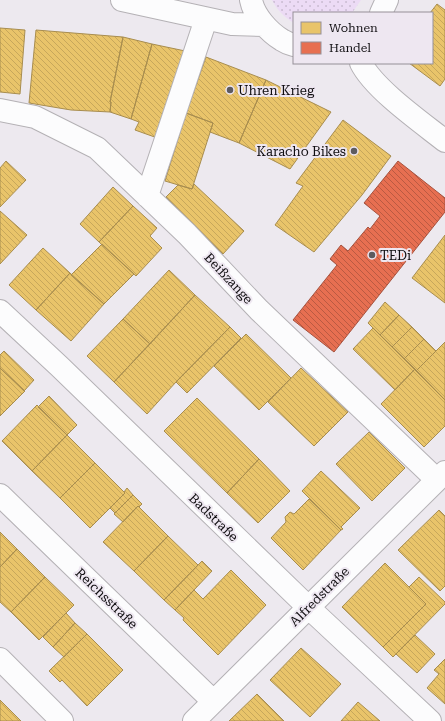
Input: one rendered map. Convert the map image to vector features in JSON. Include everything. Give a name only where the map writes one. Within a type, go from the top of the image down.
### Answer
[{"type":"street","points":[[122,0],[232,24],[264,25]]},
{"type":"street","points":[[251,0],[252,5],[264,25],[282,41],[293,45]]},
{"type":"street","points":[[381,12],[387,0]]},
{"type":"street","points":[[147,196],[206,19]]},
{"type":"street","points":[[362,64],[382,90],[445,141]]},
{"type":"street","name":"Beißzange","points":[[0,110],[35,117],[97,148],[187,234],[259,310],[441,476]]},
{"type":"street","name":"Badstraße","points":[[0,311],[308,607],[430,721]]},
{"type":"street","name":"Alfredstraße","points":[[194,721],[441,476]]},
{"type":"street","name":"Reichsstraße","points":[[0,495],[214,702]]},
{"type":"street","points":[[0,659],[62,721]]},
{"type":"shaded area","points":[[272,0],[361,0],[353,12],[293,12],[293,22],[276,7]]},
{"type":"building: Wohnen","points":[[437,4],[445,10],[445,79],[440,86],[410,64],[433,64],[433,12],[431,12]]},
{"type":"building: Wohnen","points":[[0,28],[25,30],[20,94],[0,92]]},
{"type":"building: Wohnen","points":[[36,30],[123,37],[110,102],[110,112],[71,110],[29,103]]},
{"type":"building: Wohnen","points":[[123,37],[152,44],[131,119],[110,112],[110,102]]},
{"type":"building: Wohnen","points":[[152,44],[190,52],[163,140],[135,130],[139,122],[131,119]]},
{"type":"building: Wohnen","points":[[206,57],[266,80],[239,143],[210,132],[213,123],[186,113]]},
{"type":"building: Wohnen","points":[[266,80],[331,112],[290,169],[239,143]]},
{"type":"building: Wohnen","points":[[186,113],[213,123],[192,189],[165,181]]},
{"type":"building: Wohnen","points":[[343,120],[391,156],[362,195],[314,252],[275,225],[303,186],[296,183]]},
{"type":"building: Wohnen","points":[[6,161],[26,180],[0,207],[0,168]]},
{"type":"building: Wohnen","points":[[194,184],[244,231],[223,254],[166,197],[178,185],[192,189]]},
{"type":"building: Wohnen","points":[[113,187],[133,206],[99,242],[80,224]]},
{"type":"building: Wohnen","points":[[133,206],[157,228],[150,236],[162,248],[136,276],[99,242]]},
{"type":"building: Wohnen","points":[[0,211],[27,235],[0,264]]},
{"type":"building: Wohnen","points":[[445,235],[445,303],[412,278]]},
{"type":"building: Wohnen","points":[[102,244],[134,274],[104,304],[71,275]]},
{"type":"building: Wohnen","points":[[43,248],[70,273],[36,310],[9,285]]},
{"type":"building: Wohnen","points":[[169,270],[195,295],[150,344],[123,319]]},
{"type":"building: Wohnen","points":[[70,273],[104,304],[71,341],[36,310]]},
{"type":"building: Wohnen","points":[[195,295],[230,327],[147,414],[114,382]]},
{"type":"building: Wohnen","points":[[385,302],[399,315],[380,335],[368,323]]},
{"type":"building: Wohnen","points":[[399,315],[412,327],[392,347],[380,335]]},
{"type":"building: Wohnen","points":[[123,319],[150,344],[114,382],[87,356]]},
{"type":"building: Wohnen","points":[[230,327],[241,338],[187,393],[176,382]]},
{"type":"building: Wohnen","points":[[412,327],[424,339],[404,359],[392,347]]},
{"type":"building: Wohnen","points":[[373,328],[415,369],[395,390],[353,349]]},
{"type":"building: Wohnen","points":[[246,334],[291,378],[259,410],[214,366]]},
{"type":"building: Wohnen","points":[[424,339],[436,351],[416,371],[404,359]]},
{"type":"building: Wohnen","points":[[445,342],[445,400],[416,371]]},
{"type":"building: Wohnen","points":[[4,351],[34,380],[24,391],[0,368],[0,355]]},
{"type":"building: Wohnen","points":[[0,368],[25,391],[0,416]]},
{"type":"building: Wohnen","points":[[301,368],[348,412],[314,446],[268,402]]},
{"type":"building: Wohnen","points":[[415,369],[445,400],[445,426],[424,447],[381,404]]},
{"type":"building: Wohnen","points":[[49,396],[77,425],[67,435],[38,407]]},
{"type":"building: Wohnen","points":[[197,398],[259,459],[227,493],[164,431]]},
{"type":"building: Wohnen","points":[[37,405],[67,435],[32,471],[2,441]]},
{"type":"building: Wohnen","points":[[369,432],[405,468],[372,501],[336,464]]},
{"type":"building: Wohnen","points":[[67,435],[95,463],[60,498],[32,471]]},
{"type":"building: Wohnen","points":[[259,459],[290,491],[258,523],[227,493]]},
{"type":"building: Wohnen","points":[[95,463],[125,493],[90,528],[60,498]]},
{"type":"building: Wohnen","points":[[321,471],[360,508],[341,527],[343,529],[341,530],[302,491]]},
{"type":"building: Wohnen","points":[[127,488],[133,495],[115,513],[110,508],[125,493],[124,492]]},
{"type":"building: Wohnen","points":[[133,495],[142,504],[139,507],[138,506],[123,522],[114,514]]},
{"type":"building: Wohnen","points":[[309,499],[341,530],[303,570],[271,538],[286,522],[285,517],[290,512],[294,514]]},
{"type":"building: Wohnen","points":[[138,506],[168,536],[134,571],[103,542]]},
{"type":"building: Wohnen","points":[[439,510],[445,516],[445,586],[440,591],[398,550]]},
{"type":"building: Wohnen","points":[[0,532],[17,549],[0,567]]},
{"type":"building: Wohnen","points":[[168,536],[198,565],[164,600],[134,571]]},
{"type":"building: Wohnen","points":[[17,549],[45,577],[11,612],[0,602],[0,567]]},
{"type":"building: Wohnen","points":[[202,561],[212,571],[175,610],[164,600]]},
{"type":"building: Wohnen","points":[[385,563],[426,604],[383,647],[342,607]]},
{"type":"building: Wohnen","points":[[231,570],[266,605],[218,655],[175,610],[194,590],[203,599]]},
{"type":"building: Wohnen","points":[[45,577],[74,605],[39,640],[11,612]]},
{"type":"building: Wohnen","points":[[419,577],[445,602],[445,604],[393,657],[383,647],[426,604],[409,587]]},
{"type":"building: Wohnen","points":[[66,613],[75,623],[53,647],[43,637]]},
{"type":"building: Wohnen","points":[[75,623],[87,634],[64,657],[53,647]]},
{"type":"building: Wohnen","points":[[87,634],[123,670],[87,706],[62,680],[60,682],[49,671]]},
{"type":"building: Wohnen","points":[[415,635],[435,654],[417,673],[396,654]]},
{"type":"building: Wohnen","points":[[301,648],[341,684],[310,717],[270,680]]},
{"type":"building: Wohnen","points":[[445,659],[445,704],[427,688],[439,674],[434,670]]},
{"type":"building: Wohnen","points":[[257,694],[284,721],[229,721]]},
{"type":"building: Wohnen","points":[[0,700],[21,721],[0,721]]},
{"type":"building: Wohnen","points":[[358,702],[380,721],[341,721]]},
{"type":"building: Handel","name":"TEDi","points":[[398,161],[445,198],[445,212],[334,352],[293,320],[337,265],[330,259],[341,245],[348,251],[368,227],[370,229],[380,216],[364,203]]},
{"type":"place","name":"Uhren Krieg","points":[[230,90]]},
{"type":"place","name":"Karacho Bikes","points":[[354,151]]},
{"type":"place","name":"TEDi","points":[[372,255]]}]
